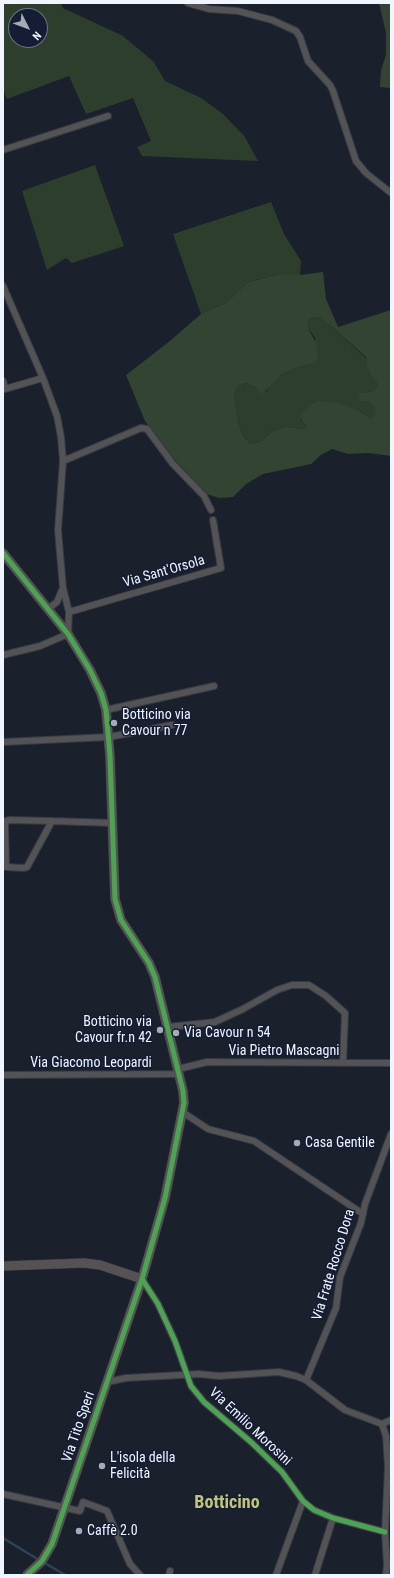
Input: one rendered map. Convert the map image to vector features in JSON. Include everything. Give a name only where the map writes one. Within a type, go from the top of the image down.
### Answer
[{"type":"street","points":[[188,3],[209,9],[238,11],[272,20],[296,31],[300,37],[308,61],[333,91],[356,161],[366,172],[391,193]]},
{"type":"street","points":[[3,150],[108,116]]},
{"type":"street","points":[[3,286],[43,378],[57,416],[61,437],[62,461],[58,530],[63,588],[69,612],[68,634],[40,646],[3,655]]},
{"type":"street","points":[[3,381],[5,389],[43,378]]},
{"type":"street","points":[[62,461],[141,428],[147,429],[173,464],[204,496],[211,510]]},
{"type":"street","name":"Via Sant'Orsola","points":[[69,612],[221,568],[213,520]]},
{"type":"street","name":"Via Tito Speri","points":[[3,554],[68,634],[90,670],[106,710],[109,737],[115,899],[128,933],[149,963],[155,977],[183,1091],[184,1113],[165,1198],[142,1279],[64,1508],[47,1553],[30,1572]]},
{"type":"street","points":[[48,608],[60,598],[63,588]]},
{"type":"street","points":[[106,710],[214,686]]},
{"type":"street","points":[[3,742],[109,737],[172,725]]},
{"type":"street","points":[[52,821],[27,867],[6,867],[6,821],[52,821],[113,823]]},
{"type":"street","points":[[168,1026],[215,1022],[244,1009],[277,990],[292,985],[310,986],[326,996],[344,1013],[343,1063]]},
{"type":"street","name":"Via Pietro Mascagni","points":[[178,1071],[207,1062],[391,1063]]},
{"type":"street","name":"Via Giacomo Leopardi","points":[[3,1075],[178,1071]]},
{"type":"street","points":[[184,1113],[208,1129],[254,1141],[362,1214]]},
{"type":"street","name":"Via Frate Rocco Dora","points":[[306,1380],[336,1308],[340,1278],[361,1223],[362,1214],[391,1134]]},
{"type":"street","points":[[3,1266],[84,1263],[100,1265],[142,1279]]},
{"type":"street","name":"Via Emilio Morosini","points":[[142,1279],[158,1304],[175,1341],[186,1376],[191,1386],[204,1402],[251,1442],[282,1472],[303,1501],[314,1510],[333,1518],[384,1532]]},
{"type":"street","points":[[107,1382],[126,1378],[186,1376],[198,1374],[219,1376],[279,1372],[306,1380],[345,1410],[382,1424],[391,1420]]},
{"type":"street","points":[[382,1424],[386,1436],[388,1467],[384,1532],[389,1546],[386,1575]]},
{"type":"street","points":[[3,1494],[80,1511],[83,1502],[107,1511],[130,1564],[140,1575]]},
{"type":"street","points":[[276,1575],[303,1501]]},
{"type":"street","points":[[315,1575],[333,1518]]},
{"type":"green space","points":[[3,3],[61,3],[63,8],[123,36],[154,62],[165,81],[201,98],[223,114],[245,137],[258,161],[142,156],[137,147],[151,141],[133,98],[86,114],[69,76],[7,99],[3,89]]},
{"type":"green space","points":[[379,3],[391,3],[390,88],[380,87],[381,70],[386,55],[386,33]]},
{"type":"green space","points":[[95,165],[124,246],[72,263],[66,258],[47,270],[22,191]]},
{"type":"green space","points":[[271,202],[284,234],[301,261],[300,275],[276,275],[248,282],[226,303],[201,314],[173,234]]},
{"type":"green space","points":[[323,272],[326,299],[338,327],[391,310],[391,456],[369,453],[348,454],[332,449],[321,455],[311,464],[263,474],[246,484],[233,497],[219,498],[207,494],[175,460],[145,421],[126,375],[170,341],[201,314],[226,303],[248,282],[276,275],[300,275]],"holes":[[[318,317],[329,324],[367,358],[367,367],[371,376],[378,384],[375,390],[367,393],[360,393],[358,397],[362,401],[369,402],[375,407],[376,413],[371,419],[359,411],[339,403],[317,401],[302,412],[300,418],[307,427],[304,429],[286,427],[272,431],[260,442],[250,444],[244,437],[239,426],[234,395],[238,386],[246,383],[255,387],[263,394],[281,375],[295,368],[314,364],[318,358],[317,345],[308,328],[309,319]]]},
{"type":"green space","points":[[318,317],[329,324],[367,359],[367,367],[371,376],[378,384],[375,390],[367,393],[362,401],[369,402],[376,407],[377,413],[371,419],[359,411],[300,419],[307,427],[304,429],[286,427],[272,431],[260,442],[250,444],[244,437],[239,426],[234,395],[238,386],[246,383],[266,392],[272,383],[281,375],[295,368],[314,364],[315,338],[308,328],[309,319]]},
{"type":"waterway","points":[[3,1538],[39,1560]]},
{"type":"waterway","points":[[43,1562],[65,1575]]},
{"type":"cycle path","points":[[3,553],[68,634],[90,670],[101,693],[106,710],[110,756],[115,899],[121,920],[149,963],[155,977],[183,1091],[184,1103],[165,1198],[142,1279],[52,1544],[42,1561],[27,1575]]},
{"type":"cycle path","points":[[142,1279],[158,1304],[175,1341],[191,1386],[204,1402],[251,1442],[282,1472],[303,1501],[314,1510],[333,1518],[385,1532]]},
{"type":"place","name":"Botticino via Cavour n 77","points":[[114,723]]},
{"type":"place","name":"Botticino via Cavour fr.n 42","points":[[160,1030]]},
{"type":"place","name":"Via Cavour n 54","points":[[176,1033]]},
{"type":"place","name":"Casa Gentile","points":[[297,1143]]},
{"type":"place","name":"L'isola della Felicità","points":[[102,1466]]},
{"type":"place","name":"Caffè 2.0","points":[[79,1531]]},
{"type":"district","name":"Botticino","points":[[227,1503]]}]
